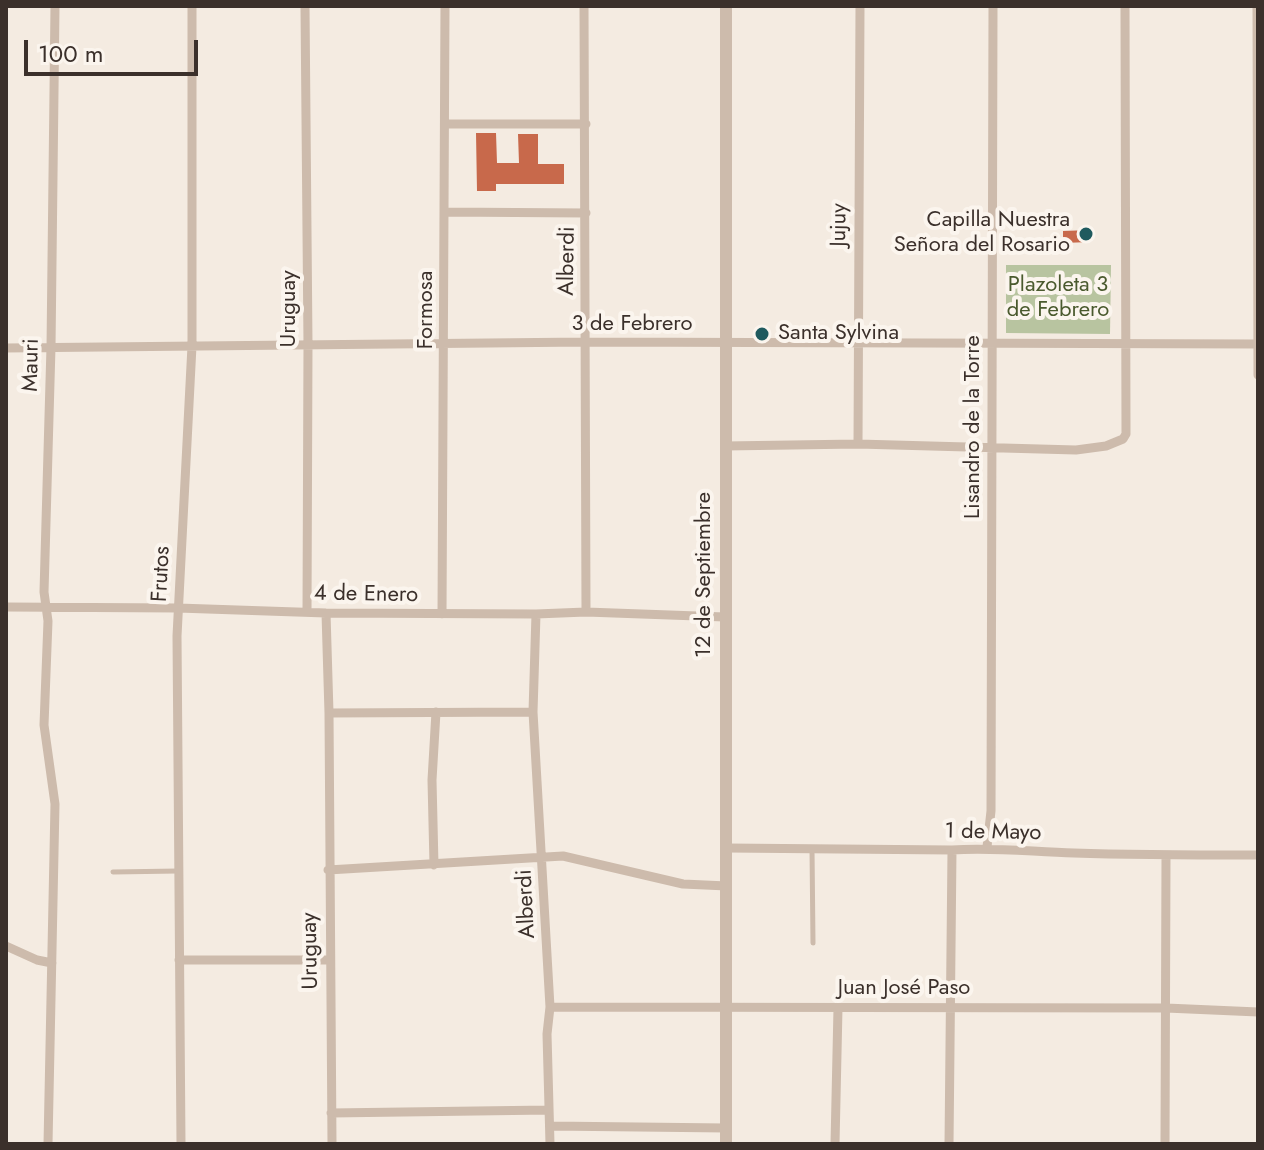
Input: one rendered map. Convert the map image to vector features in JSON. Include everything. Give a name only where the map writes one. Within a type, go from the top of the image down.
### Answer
[{"type":"street","name":"Mauri","points":[[48,1144],[55,804],[44,725],[44,592],[51,347],[55,6]]},
{"type":"street","name":"Frutos","points":[[181,1144],[178,608],[192,346],[192,6]]},
{"type":"street","name":"Uruguay","points":[[305,6],[307,612]]},
{"type":"street","name":"Formosa","points":[[442,614],[445,6]]},
{"type":"street","name":"Alberdi","points":[[584,6],[586,612]]},
{"type":"street","name":"12 de Septiembre","points":[[726,6],[726,1144]]},
{"type":"street","name":"Jujuy","points":[[858,444],[860,6]]},
{"type":"street","name":"Lisandro de la Torre","points":[[987,847],[991,811],[993,6]]},
{"type":"street","points":[[725,446],[858,444],[1086,450],[1118,443],[1126,434],[1125,6]]},
{"type":"street","points":[[1257,6],[1258,375]]},
{"type":"street","points":[[446,124],[586,124]]},
{"type":"street","points":[[444,212],[586,213]]},
{"type":"street","name":"3 de Febrero","points":[[6,348],[585,342],[1258,344]]},
{"type":"street","name":"4 de Enero","points":[[6,607],[442,614],[586,612],[725,617]]},
{"type":"street","name":"Uruguay","points":[[326,613],[332,1144]]},
{"type":"street","name":"Alberdi","points":[[536,614],[533,712],[550,1007],[547,1034],[550,1144]]},
{"type":"street","points":[[434,865],[432,780],[436,712]]},
{"type":"street","points":[[329,713],[533,712]]},
{"type":"street","name":"1 de Mayo","points":[[727,848],[952,850],[987,847],[1017,851],[1166,856],[1258,855]]},
{"type":"street","points":[[949,1144],[952,850]]},
{"type":"street","points":[[328,870],[542,856],[573,857],[683,884],[727,886]]},
{"type":"street","points":[[1165,1144],[1166,856]]},
{"type":"street","points":[[6,946],[52,963]]},
{"type":"street","points":[[179,960],[329,960]]},
{"type":"street","name":"Juan José Paso","points":[[550,1007],[1166,1008],[1258,1012]]},
{"type":"street","points":[[835,1144],[838,1008]]},
{"type":"street","points":[[331,1113],[549,1110]]},
{"type":"street","points":[[550,1126],[726,1128]]},
{"type":"lane","points":[[812,848],[813,943]]},
{"type":"lane","points":[[113,872],[178,871]]},
{"type":"green space","name":"Plazoleta 3 de Febrero","points":[[1006,265],[1111,265],[1110,334],[1006,333]]},
{"type":"building","points":[[476,133],[496,133],[497,163],[519,163],[518,134],[538,134],[538,164],[564,164],[564,184],[496,184],[496,191],[477,191]]},
{"type":"building","name":"Capilla Nuestra Señora del Rosario","points":[[1090,230],[1090,242],[1063,243],[1063,231]]},
{"type":"place","name":"Capilla Nuestra Señora del Rosario","points":[[1086,234]]},
{"type":"place","name":"Santa Sylvina","points":[[762,334]]}]
